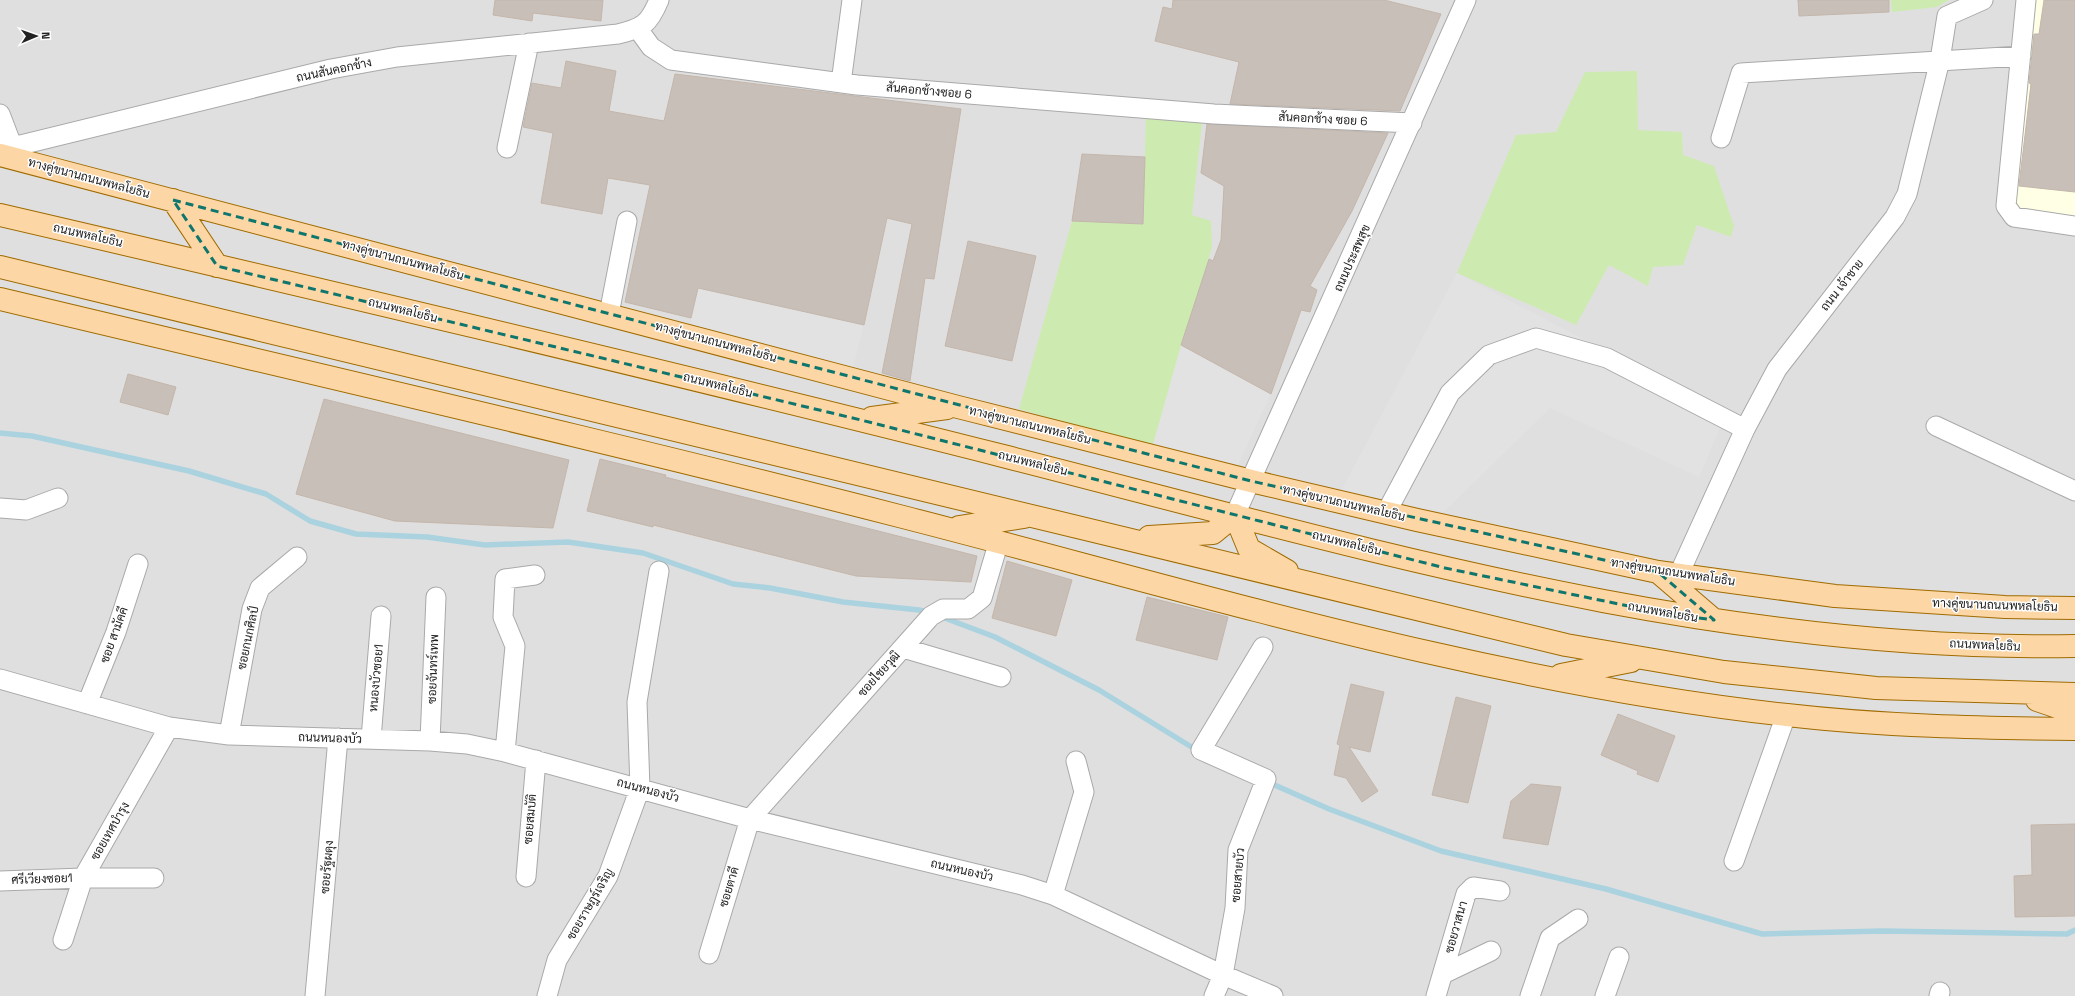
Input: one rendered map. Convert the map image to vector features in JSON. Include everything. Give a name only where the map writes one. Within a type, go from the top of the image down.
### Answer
[{"type":"main road","name":"ทางคู่ขนานถนนพหลโยธิน","points":[[4,151],[173,200],[958,407],[1251,481],[1386,513],[1658,572],[1835,596],[2005,608],[2075,607]]},
{"type":"main road","points":[[173,200],[217,266]]},
{"type":"main road","name":"ถนนพหลโยธิน","points":[[0,215],[861,420],[1445,568],[1667,614],[1864,639],[2028,647],[2075,646]]},
{"type":"main road","points":[[0,267],[1566,645],[1724,672],[1876,688],[2021,694],[2075,694]]},
{"type":"main road","points":[[0,298],[750,477],[999,541],[1274,615],[1549,678],[1639,694],[1786,715],[1852,721],[1977,728],[2075,729]]},
{"type":"main road","points":[[211,317],[281,366]]},
{"type":"main road","points":[[861,420],[958,407]]},
{"type":"main road","points":[[1129,539],[1213,533],[1235,515],[1249,549],[1314,585]]},
{"type":"main road","points":[[950,529],[1033,516]]},
{"type":"main road","points":[[1658,572],[1714,620]]},
{"type":"main road","points":[[1549,678],[1644,658]]},
{"type":"main road","points":[[2021,694],[2075,713]]},
{"type":"street","name":"ถนนสันคอกช้าง","points":[[4,151],[331,69],[397,57],[618,34],[638,29],[652,16],[659,0]]},
{"type":"street","points":[[841,83],[852,0]]},
{"type":"street","name":"ถนนประสพสุข","points":[[1235,515],[1412,123],[1463,0]]},
{"type":"street","name":"ถนน เจ้าชาย","points":[[1679,574],[1745,429],[1777,369],[1895,217],[1907,194],[1940,60],[1947,16],[1983,0]]},
{"type":"street","points":[[2026,0],[2006,206],[2014,217],[2075,226]]},
{"type":"street","name":"สันคอกช้างซอย 6","points":[[638,29],[651,47],[671,60],[841,83],[1234,115]]},
{"type":"street","points":[[507,148],[529,43]]},
{"type":"street","points":[[1722,138],[1741,73],[2021,56]]},
{"type":"street","points":[[0,114],[4,151]]},
{"type":"street","name":"สันคอกช้าง ซอย 6","points":[[1234,115],[1412,123]]},
{"type":"street","points":[[609,314],[627,221]]},
{"type":"street","points":[[1386,513],[1450,393],[1489,355],[1536,338],[1607,358],[1745,429]]},
{"type":"street","points":[[1936,426],[2075,491]]},
{"type":"street","points":[[0,508],[26,510],[58,498]]},
{"type":"street","name":"ซอยไชยวุฒิ","points":[[750,819],[931,616],[943,609],[968,609],[982,598],[999,541]]},
{"type":"street","name":"ซอยกนกศิลป์","points":[[229,735],[252,609],[260,588],[297,557]]},
{"type":"street","name":"ซอย สามัคคี","points":[[87,704],[116,632],[138,564]]},
{"type":"street","points":[[640,788],[637,702],[659,571]]},
{"type":"street","points":[[505,752],[515,646],[503,617],[505,579],[534,575]]},
{"type":"street","name":"ซอยจันทร์เทพ","points":[[430,741],[436,597]]},
{"type":"street","name":"หนองบัวซอย1","points":[[371,739],[381,616]]},
{"type":"street","name":"ซอยสายบัว","points":[[1223,975],[1235,908],[1238,850],[1266,779],[1201,750],[1263,647]]},
{"type":"street","points":[[903,648],[1001,677]]},
{"type":"street","name":"ถนนหนองบัว","points":[[0,679],[170,727],[229,735],[430,741],[468,744],[505,752],[750,819],[1022,884],[1053,895],[1223,975],[1273,996]]},
{"type":"street","points":[[1734,861],[1786,715]]},
{"type":"street","name":"ซอยเทศบำรุง","points":[[63,940],[83,878],[170,727]]},
{"type":"street","name":"ซอยรัฐผดุง","points":[[315,996],[338,738]]},
{"type":"street","name":"ซอยสมบัติ","points":[[526,877],[536,760]]},
{"type":"street","points":[[1053,895],[1084,792],[1076,761]]},
{"type":"street","name":"ซอยราษฎร์เจริญ","points":[[547,996],[557,960],[608,876],[640,788]]},
{"type":"street","name":"ซอยตาดี","points":[[708,954],[750,819]]},
{"type":"street","name":"ศรีเวียงซอย1","points":[[0,881],[83,878],[154,878]]},
{"type":"street","name":"ซอยวาสนา","points":[[1436,996],[1466,894],[1473,886],[1500,891]]},
{"type":"street","points":[[1530,996],[1550,938],[1578,919]]},
{"type":"street","points":[[1443,974],[1491,951]]},
{"type":"street","points":[[1605,996],[1619,958]]},
{"type":"street","points":[[1214,996],[1223,975]]},
{"type":"highlighted area","points":[[173,200],[1251,481],[1658,572],[1714,620],[1667,614],[1445,568],[861,420],[217,266]]},
{"type":"shaded area","points":[[0,0],[2075,0],[2075,996],[0,996]]},
{"type":"shaded area","points":[[2034,0],[2075,0],[2075,218],[2014,209]]},
{"type":"shaded area","points":[[1457,273],[1726,414],[1699,477],[1550,408],[1444,512],[1341,491]]},
{"type":"shaded area","points":[[698,288],[864,325],[852,371],[691,329],[691,318]]},
{"type":"shaded area","points":[[1181,345],[1271,394],[1236,469],[1152,448]]},
{"type":"green space","points":[[1891,0],[1949,0],[1937,7],[1892,12]]},
{"type":"green space","points":[[1637,71],[1638,130],[1682,132],[1683,155],[1714,166],[1734,226],[1731,237],[1697,225],[1683,265],[1653,267],[1648,286],[1609,265],[1576,325],[1457,273],[1516,135],[1556,132],[1585,72]]},
{"type":"green space","points":[[1146,118],[1202,122],[1192,215],[1211,221],[1212,247],[1152,448],[1019,409],[1072,221],[1143,224]]},
{"type":"building","points":[[495,0],[603,0],[601,21],[533,13],[532,21],[493,15]]},
{"type":"building","points":[[1173,0],[1384,0],[1441,14],[1400,111],[1230,104],[1239,62],[1155,41],[1163,7],[1172,9]]},
{"type":"building","points":[[1798,0],[1889,0],[1889,12],[1799,16]]},
{"type":"building","points":[[2044,0],[2075,0],[2075,192],[2019,186],[2031,84],[2029,83],[2034,34],[2039,34]]},
{"type":"building","points":[[566,61],[616,71],[609,111],[664,121],[675,74],[961,109],[934,279],[925,278],[910,381],[882,373],[912,224],[887,218],[864,325],[698,288],[691,318],[625,302],[650,185],[608,178],[602,214],[541,203],[553,133],[523,127],[532,83],[561,88]]},
{"type":"building","points":[[1207,124],[1388,133],[1352,211],[1310,286],[1317,290],[1310,312],[1301,310],[1271,394],[1181,345],[1209,259],[1213,261],[1221,240],[1224,186],[1201,173]]},
{"type":"building","points":[[1082,154],[1145,157],[1143,224],[1072,221]]},
{"type":"building","points":[[968,241],[1036,256],[1012,361],[945,346]]},
{"type":"building","points":[[128,374],[176,387],[168,415],[120,402]]},
{"type":"building","points":[[324,399],[569,460],[553,528],[395,521],[296,494]]},
{"type":"building","points":[[600,459],[666,475],[665,477],[977,556],[971,582],[856,576],[653,525],[653,527],[587,511]]},
{"type":"building","points":[[1007,561],[1072,580],[1056,636],[992,618]]},
{"type":"building","points":[[1147,597],[1228,617],[1217,660],[1136,640]]},
{"type":"building","points":[[1351,684],[1384,692],[1370,752],[1349,747],[1378,791],[1362,802],[1346,778],[1334,775],[1340,745],[1337,744]]},
{"type":"building","points":[[1456,697],[1491,706],[1468,803],[1432,795]]},
{"type":"building","points":[[1618,714],[1675,736],[1658,782],[1637,774],[1638,771],[1601,755]]},
{"type":"building","points":[[1531,784],[1561,787],[1548,845],[1503,838],[1511,801]]},
{"type":"building","points":[[2075,824],[2075,916],[2015,917],[2014,876],[2032,875],[2031,825]]},
{"type":"waterway","points":[[0,433],[32,436],[189,471],[266,494],[310,521],[356,534],[427,537],[485,545],[568,542],[643,553],[733,584],[770,588],[843,602],[927,612]]},
{"type":"waterway","points":[[942,617],[995,637],[1099,690],[1198,751]]},
{"type":"waterway","points":[[1268,782],[1329,809],[1441,851],[1606,889],[1762,934],[1883,931],[2067,934],[2075,930]]}]
